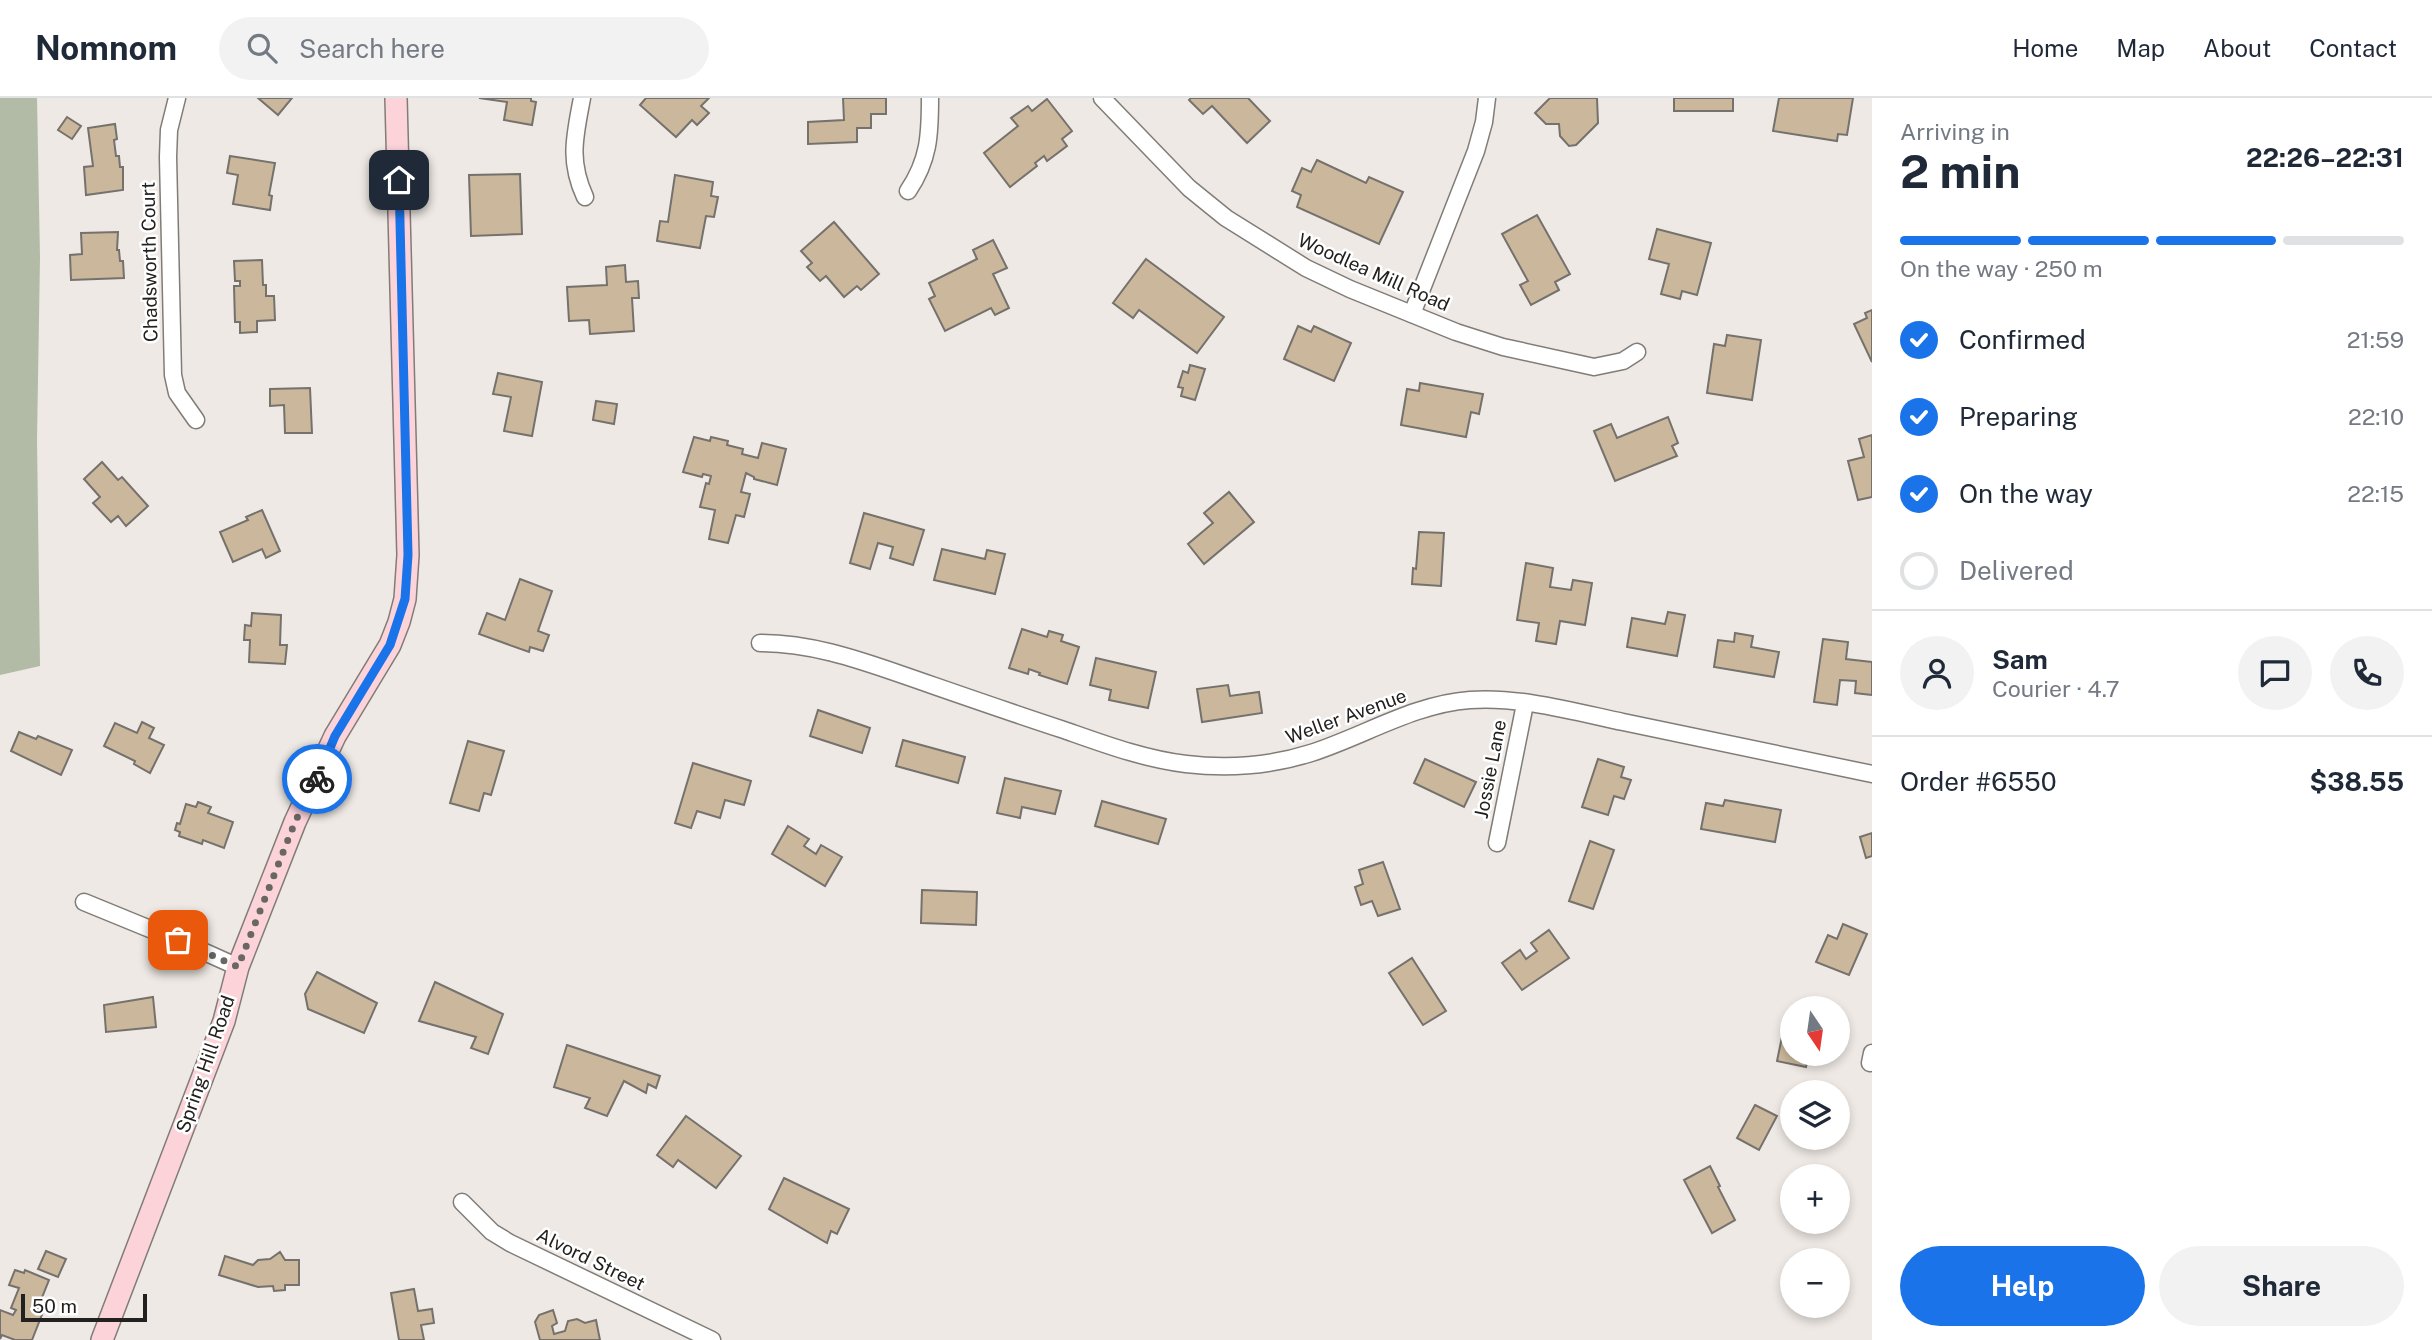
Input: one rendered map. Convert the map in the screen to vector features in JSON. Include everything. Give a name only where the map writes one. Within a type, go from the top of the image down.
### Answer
[{"type":"main road","name":"Spring Hill Road","points":[[102,1340],[224,1021],[238,967],[295,822],[335,736],[390,645],[405,599],[408,555],[396,98]]},
{"type":"street","name":"Chadsworth Court","points":[[177,98],[169,131],[168,157],[173,375],[177,393],[196,420]]},
{"type":"street","points":[[582,98],[573,143],[574,166],[585,197]]},
{"type":"street","points":[[908,191],[924,163],[928,147],[930,98]]},
{"type":"street","name":"Woodlea Mill Road","points":[[1102,98],[1189,188],[1226,218],[1306,268],[1456,332],[1503,347],[1594,367],[1616,363],[1637,352]]},
{"type":"street","points":[[1412,314],[1476,151],[1487,98]]},
{"type":"street","name":"Weller Avenue","points":[[760,643],[809,646],[876,666],[1122,750],[1183,764],[1216,767],[1253,765],[1313,752],[1442,704],[1494,699],[1564,710],[1872,774]]},
{"type":"street","name":"Jossie Lane","points":[[1497,843],[1525,704]]},
{"type":"street","points":[[84,902],[238,967]]},
{"type":"street","name":"Alvord Street","points":[[463,1202],[492,1232],[510,1243],[712,1340]]},
{"type":"green space","points":[[0,98],[37,98],[40,258],[37,439],[40,666],[0,675]]},
{"type":"building","points":[[258,98],[292,98],[278,115]]},
{"type":"building","points":[[479,98],[531,98],[531,101],[536,102],[532,125],[504,120],[507,102]]},
{"type":"building","points":[[646,98],[709,98],[701,106],[709,113],[697,125],[692,120],[676,137],[640,105]]},
{"type":"building","points":[[843,98],[886,98],[886,114],[871,114],[871,128],[857,128],[857,142],[808,144],[808,122],[844,120]]},
{"type":"building","points":[[1248,98],[1270,121],[1247,143],[1212,106],[1203,114],[1189,100]]},
{"type":"building","points":[[1550,98],[1597,98],[1598,123],[1576,145],[1569,146],[1560,136],[1559,124],[1546,124],[1535,113]]},
{"type":"building","points":[[1674,98],[1733,98],[1733,111],[1674,111]]},
{"type":"building","points":[[1779,98],[1853,98],[1847,135],[1838,134],[1837,141],[1773,131]]},
{"type":"building","points":[[1047,99],[1072,131],[1062,139],[1067,146],[1047,161],[1044,156],[1035,163],[1037,166],[1010,187],[984,153],[1018,126],[1011,118],[1028,106],[1032,111]]},
{"type":"building","points":[[67,117],[81,126],[72,139],[58,130]]},
{"type":"building","points":[[115,124],[117,139],[114,140],[116,156],[119,156],[120,167],[123,167],[123,190],[86,195],[84,167],[93,166],[88,128]]},
{"type":"building","points":[[230,156],[275,163],[269,195],[272,196],[270,210],[233,204],[238,175],[227,173]]},
{"type":"building","points":[[1317,160],[1366,183],[1369,177],[1403,192],[1379,244],[1297,207],[1301,195],[1292,191],[1302,168],[1311,172]]},
{"type":"building","points":[[520,174],[522,234],[471,236],[469,175]]},
{"type":"building","points":[[675,175],[713,182],[711,196],[718,197],[714,217],[706,216],[700,248],[657,241],[660,221],[668,222]]},
{"type":"building","points":[[1537,215],[1570,274],[1555,282],[1559,290],[1531,305],[1520,285],[1528,281],[1502,234]]},
{"type":"building","points":[[834,222],[879,274],[861,290],[857,286],[844,297],[826,276],[820,281],[807,267],[812,263],[801,251]]},
{"type":"building","points":[[1657,229],[1711,243],[1697,295],[1682,291],[1680,299],[1661,294],[1669,264],[1649,259]]},
{"type":"building","points":[[118,232],[117,250],[120,261],[123,261],[124,278],[71,280],[70,255],[82,254],[81,233]]},
{"type":"building","points":[[993,240],[1007,268],[993,274],[1009,308],[995,315],[991,308],[945,331],[929,299],[935,296],[929,283],[977,259],[973,250]]},
{"type":"building","points":[[1146,259],[1224,317],[1197,353],[1139,310],[1133,318],[1113,303]]},
{"type":"building","points":[[262,260],[263,285],[266,285],[266,296],[274,296],[275,320],[257,321],[257,332],[240,333],[240,322],[235,322],[234,286],[240,286],[240,281],[235,281],[234,261]]},
{"type":"building","points":[[625,265],[626,282],[638,281],[639,298],[632,298],[634,331],[590,334],[589,320],[569,321],[567,287],[607,285],[606,267]]},
{"type":"building","points":[[1872,310],[1872,362],[1854,324],[1867,318],[1865,313]]},
{"type":"building","points":[[1298,326],[1311,332],[1314,326],[1351,343],[1334,381],[1284,359]]},
{"type":"building","points":[[1727,335],[1761,340],[1752,400],[1707,393],[1714,344],[1725,346]]},
{"type":"building","points":[[1190,365],[1205,369],[1195,400],[1181,396],[1183,388],[1178,387],[1183,371],[1188,373]]},
{"type":"building","points":[[498,373],[542,382],[532,436],[504,431],[511,397],[493,394]]},
{"type":"building","points":[[1420,383],[1483,394],[1479,414],[1471,412],[1466,437],[1401,425],[1407,389],[1419,391]]},
{"type":"building","points":[[310,388],[312,433],[285,433],[284,405],[270,406],[270,389]]},
{"type":"building","points":[[596,401],[617,404],[614,424],[593,420]]},
{"type":"building","points":[[1668,417],[1678,443],[1672,446],[1677,456],[1615,481],[1594,431],[1611,424],[1617,438]]},
{"type":"building","points":[[1872,435],[1872,497],[1858,500],[1848,461],[1864,457],[1859,439]]},
{"type":"building","points":[[694,437],[710,441],[711,437],[728,441],[727,445],[743,449],[742,454],[758,458],[762,443],[786,449],[777,485],[754,479],[746,473],[741,492],[750,494],[744,517],[736,515],[728,543],[709,539],[715,510],[700,507],[706,483],[709,484],[711,476],[703,474],[702,477],[683,472]]},
{"type":"building","points":[[102,462],[118,480],[122,477],[148,506],[126,526],[118,516],[111,522],[93,503],[100,497],[84,479]]},
{"type":"building","points":[[1229,492],[1254,522],[1204,564],[1188,544],[1213,523],[1204,513]]},
{"type":"building","points":[[262,510],[280,551],[266,558],[262,549],[233,562],[220,532],[248,520],[246,517]]},
{"type":"building","points":[[864,513],[924,530],[913,565],[890,558],[893,547],[878,543],[870,569],[850,563]]},
{"type":"building","points":[[1419,532],[1444,533],[1441,586],[1412,584]]},
{"type":"building","points":[[942,549],[985,559],[987,550],[1005,554],[995,594],[934,580]]},
{"type":"building","points":[[1526,563],[1553,568],[1550,587],[1571,590],[1573,580],[1592,583],[1585,625],[1560,621],[1556,644],[1536,641],[1539,623],[1517,620]]},
{"type":"building","points":[[520,579],[552,591],[538,631],[549,635],[543,651],[530,647],[529,652],[479,634],[487,613],[505,620]]},
{"type":"building","points":[[1668,612],[1685,615],[1677,656],[1627,647],[1632,618],[1665,624]]},
{"type":"building","points":[[252,613],[281,615],[280,645],[287,645],[285,664],[249,662],[250,640],[244,640],[245,625],[251,626]]},
{"type":"building","points":[[1022,629],[1047,637],[1049,631],[1063,635],[1061,641],[1079,647],[1067,684],[1029,669],[1028,674],[1009,668]]},
{"type":"building","points":[[1735,633],[1753,636],[1751,647],[1779,652],[1774,677],[1714,667],[1718,640],[1734,642]]},
{"type":"building","points":[[1823,639],[1848,642],[1846,659],[1872,662],[1872,695],[1855,693],[1856,681],[1840,680],[1837,705],[1814,702]]},
{"type":"building","points":[[1096,658],[1156,672],[1148,708],[1109,700],[1111,690],[1090,685]]},
{"type":"building","points":[[1228,685],[1230,696],[1259,692],[1262,713],[1202,722],[1197,689]]},
{"type":"building","points":[[818,710],[870,728],[862,753],[810,736]]},
{"type":"building","points":[[142,722],[154,728],[149,738],[164,745],[150,773],[134,764],[135,761],[104,746],[115,723],[137,733]]},
{"type":"building","points":[[19,732],[36,739],[38,736],[72,750],[61,775],[11,751]]},
{"type":"building","points":[[903,740],[965,757],[958,783],[896,766]]},
{"type":"building","points":[[468,741],[504,751],[491,795],[484,793],[479,811],[450,803]]},
{"type":"building","points":[[1425,759],[1476,782],[1464,807],[1414,783]]},
{"type":"building","points":[[1598,759],[1624,767],[1621,777],[1631,780],[1624,799],[1614,796],[1608,815],[1582,807]]},
{"type":"building","points":[[693,763],[751,781],[744,805],[725,800],[720,818],[697,811],[691,828],[675,823]]},
{"type":"building","points":[[1005,778],[1061,791],[1055,814],[1022,807],[1020,818],[997,813]]},
{"type":"building","points":[[1725,800],[1781,810],[1775,842],[1701,829],[1706,803],[1723,806]]},
{"type":"building","points":[[1102,801],[1166,819],[1158,844],[1095,826]]},
{"type":"building","points":[[198,802],[211,807],[208,813],[233,822],[224,848],[203,840],[202,844],[179,836],[180,832],[175,830],[177,823],[180,824],[186,804],[196,807]]},
{"type":"building","points":[[788,826],[809,839],[804,846],[816,854],[821,845],[842,857],[825,886],[772,854]]},
{"type":"building","points":[[1872,833],[1872,856],[1866,858],[1860,837]]},
{"type":"building","points":[[1590,841],[1614,850],[1593,909],[1569,901]]},
{"type":"building","points":[[1383,862],[1400,909],[1378,916],[1372,901],[1361,905],[1355,887],[1363,884],[1359,870]]},
{"type":"building","points":[[922,890],[977,892],[976,925],[921,923]]},
{"type":"building","points":[[1843,924],[1867,934],[1849,975],[1816,962],[1828,935],[1837,939]]},
{"type":"building","points":[[1549,930],[1569,958],[1522,990],[1502,963],[1520,950],[1526,959],[1537,951],[1531,943]]},
{"type":"building","points":[[1412,958],[1446,1011],[1423,1025],[1389,973]]},
{"type":"building","points":[[317,972],[377,1003],[364,1033],[308,1009],[305,994]]},
{"type":"building","points":[[435,982],[503,1014],[488,1054],[471,1048],[476,1037],[419,1021]]},
{"type":"building","points":[[153,997],[156,1027],[106,1032],[104,1005]]},
{"type":"building","points":[[567,1045],[660,1076],[656,1088],[648,1084],[646,1093],[624,1081],[607,1116],[585,1108],[590,1098],[554,1087]]},
{"type":"building","points":[[1755,1105],[1777,1116],[1759,1150],[1737,1138]]},
{"type":"building","points":[[686,1116],[741,1156],[716,1188],[678,1160],[673,1167],[657,1155]]},
{"type":"building","points":[[1710,1166],[1735,1220],[1712,1233],[1684,1180]]},
{"type":"building","points":[[784,1178],[849,1209],[837,1234],[831,1231],[827,1243],[769,1209]]},
{"type":"building","points":[[46,1251],[66,1259],[58,1277],[38,1269]]},
{"type":"building","points":[[280,1252],[285,1260],[299,1260],[299,1285],[285,1285],[285,1290],[274,1291],[273,1286],[258,1287],[219,1275],[225,1256],[253,1265],[258,1260],[270,1259]]},
{"type":"building","points":[[15,1270],[24,1273],[25,1270],[49,1280],[37,1310],[43,1312],[32,1340],[15,1340],[2,1335],[0,1339],[0,1310],[13,1315],[16,1310],[11,1308],[19,1288],[9,1285]]},
{"type":"building","points":[[414,1289],[418,1311],[432,1309],[434,1323],[421,1325],[424,1340],[399,1340],[391,1293]]},
{"type":"building","points":[[553,1310],[557,1323],[552,1326],[554,1334],[565,1331],[568,1321],[577,1319],[585,1323],[596,1320],[600,1340],[540,1340],[535,1322],[539,1315]]},
{"type":"way so far","points":[[178,940],[238,967],[295,822],[317,779]]},
{"type":"route","points":[[317,779],[335,736],[390,645],[405,599],[408,555],[399,180]]}]
